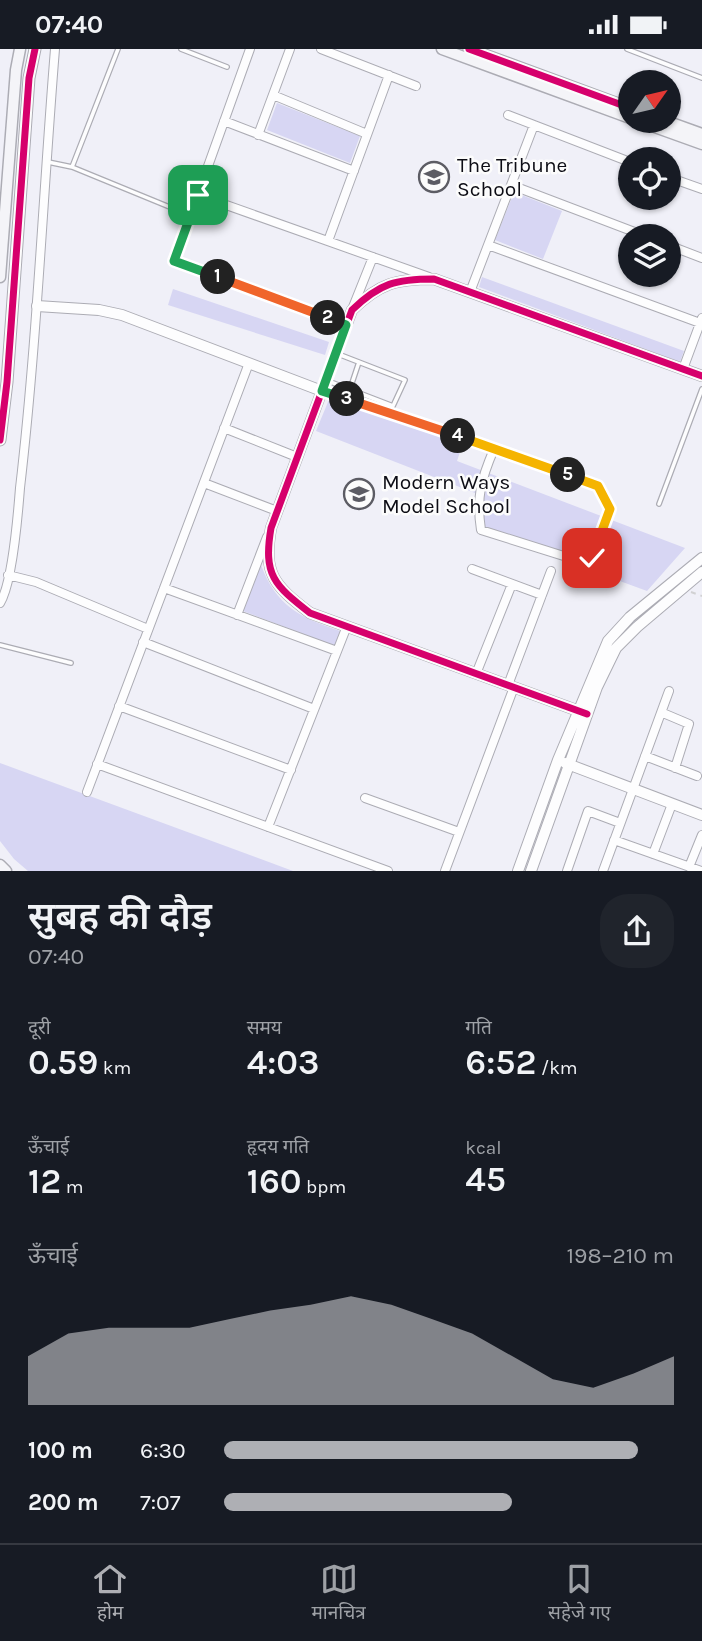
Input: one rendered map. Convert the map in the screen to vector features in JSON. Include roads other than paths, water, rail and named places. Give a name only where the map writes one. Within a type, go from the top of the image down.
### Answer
[{"type":"main road","points":[[0,277],[16,70],[20,49]]},
{"type":"main road","points":[[0,440],[7,383],[29,78],[34,49]]},
{"type":"main road","points":[[442,49],[618,114]]},
{"type":"main road","points":[[469,49],[618,104]]},
{"type":"main road","points":[[681,126],[702,134]]},
{"type":"main road","points":[[671,133],[702,144]]},
{"type":"main road","points":[[0,865],[6,871]]},
{"type":"street","points":[[0,611],[9,575],[27,428],[55,49]]},
{"type":"street","points":[[250,49],[174,261],[346,325]]},
{"type":"street","points":[[258,135],[290,49]]},
{"type":"street","points":[[321,49],[416,86]]},
{"type":"street","points":[[328,241],[388,75]]},
{"type":"street","points":[[273,95],[367,134]]},
{"type":"street","points":[[508,115],[618,157]]},
{"type":"street","points":[[224,121],[354,171]]},
{"type":"street","points":[[470,292],[534,125]]},
{"type":"street","points":[[681,182],[702,190]]},
{"type":"street","points":[[511,185],[618,226]]},
{"type":"street","points":[[198,195],[702,376]]},
{"type":"street","points":[[488,245],[701,321],[683,369]]},
{"type":"street","points":[[681,250],[702,258]]},
{"type":"street","points":[[237,615],[373,257]]},
{"type":"street","points":[[352,310],[365,297],[404,279],[434,279]]},
{"type":"street","points":[[37,306],[99,310],[122,315],[322,391],[494,449],[598,486],[610,509],[592,558],[570,558],[481,530],[477,505],[486,467],[494,449]]},
{"type":"street","points":[[87,792],[249,363]]},
{"type":"street","points":[[224,428],[297,457]]},
{"type":"street","points":[[204,483],[277,511]]},
{"type":"street","points":[[271,528],[266,554],[272,575],[283,592],[310,613],[582,713]]},
{"type":"street","points":[[531,871],[608,641],[630,617],[702,558]]},
{"type":"street","points":[[472,569],[542,595]]},
{"type":"street","points":[[445,871],[551,571]]},
{"type":"street","points":[[518,871],[558,760],[616,648],[702,572]]},
{"type":"street","points":[[9,575],[36,582],[148,629]]},
{"type":"street","points":[[476,674],[512,584]]},
{"type":"street","points":[[164,588],[337,651]]},
{"type":"street","points":[[268,827],[347,626]]},
{"type":"street","points":[[144,642],[314,709]]},
{"type":"street","points":[[603,871],[670,691]]},
{"type":"street","points":[[119,706],[291,770]]},
{"type":"street","points":[[663,713],[689,724],[675,768]]},
{"type":"street","points":[[645,756],[697,776]]},
{"type":"street","points":[[558,760],[702,815]]},
{"type":"street","points":[[97,764],[388,871]]},
{"type":"street","points":[[365,798],[459,832]]},
{"type":"street","points":[[653,854],[672,804]]},
{"type":"street","points":[[567,871],[588,811],[620,823]]},
{"type":"street","points":[[689,867],[702,835]]},
{"type":"street","points":[[614,840],[701,871]]},
{"type":"lane","points":[[72,167],[118,49]]},
{"type":"lane","points":[[181,49],[227,67]]},
{"type":"lane","points":[[626,49],[702,78]]},
{"type":"lane","points":[[48,162],[72,167],[172,208]]},
{"type":"lane","points":[[326,380],[393,406],[405,380],[336,354]]},
{"type":"lane","points":[[349,389],[359,362]]},
{"type":"lane","points":[[659,504],[702,389]]},
{"type":"lane","points":[[0,645],[71,663]]},
{"type":"place","name":"The Tribune School","points":[[434,177]]},
{"type":"place","name":"Modern Ways Model School","points":[[359,494]]}]
